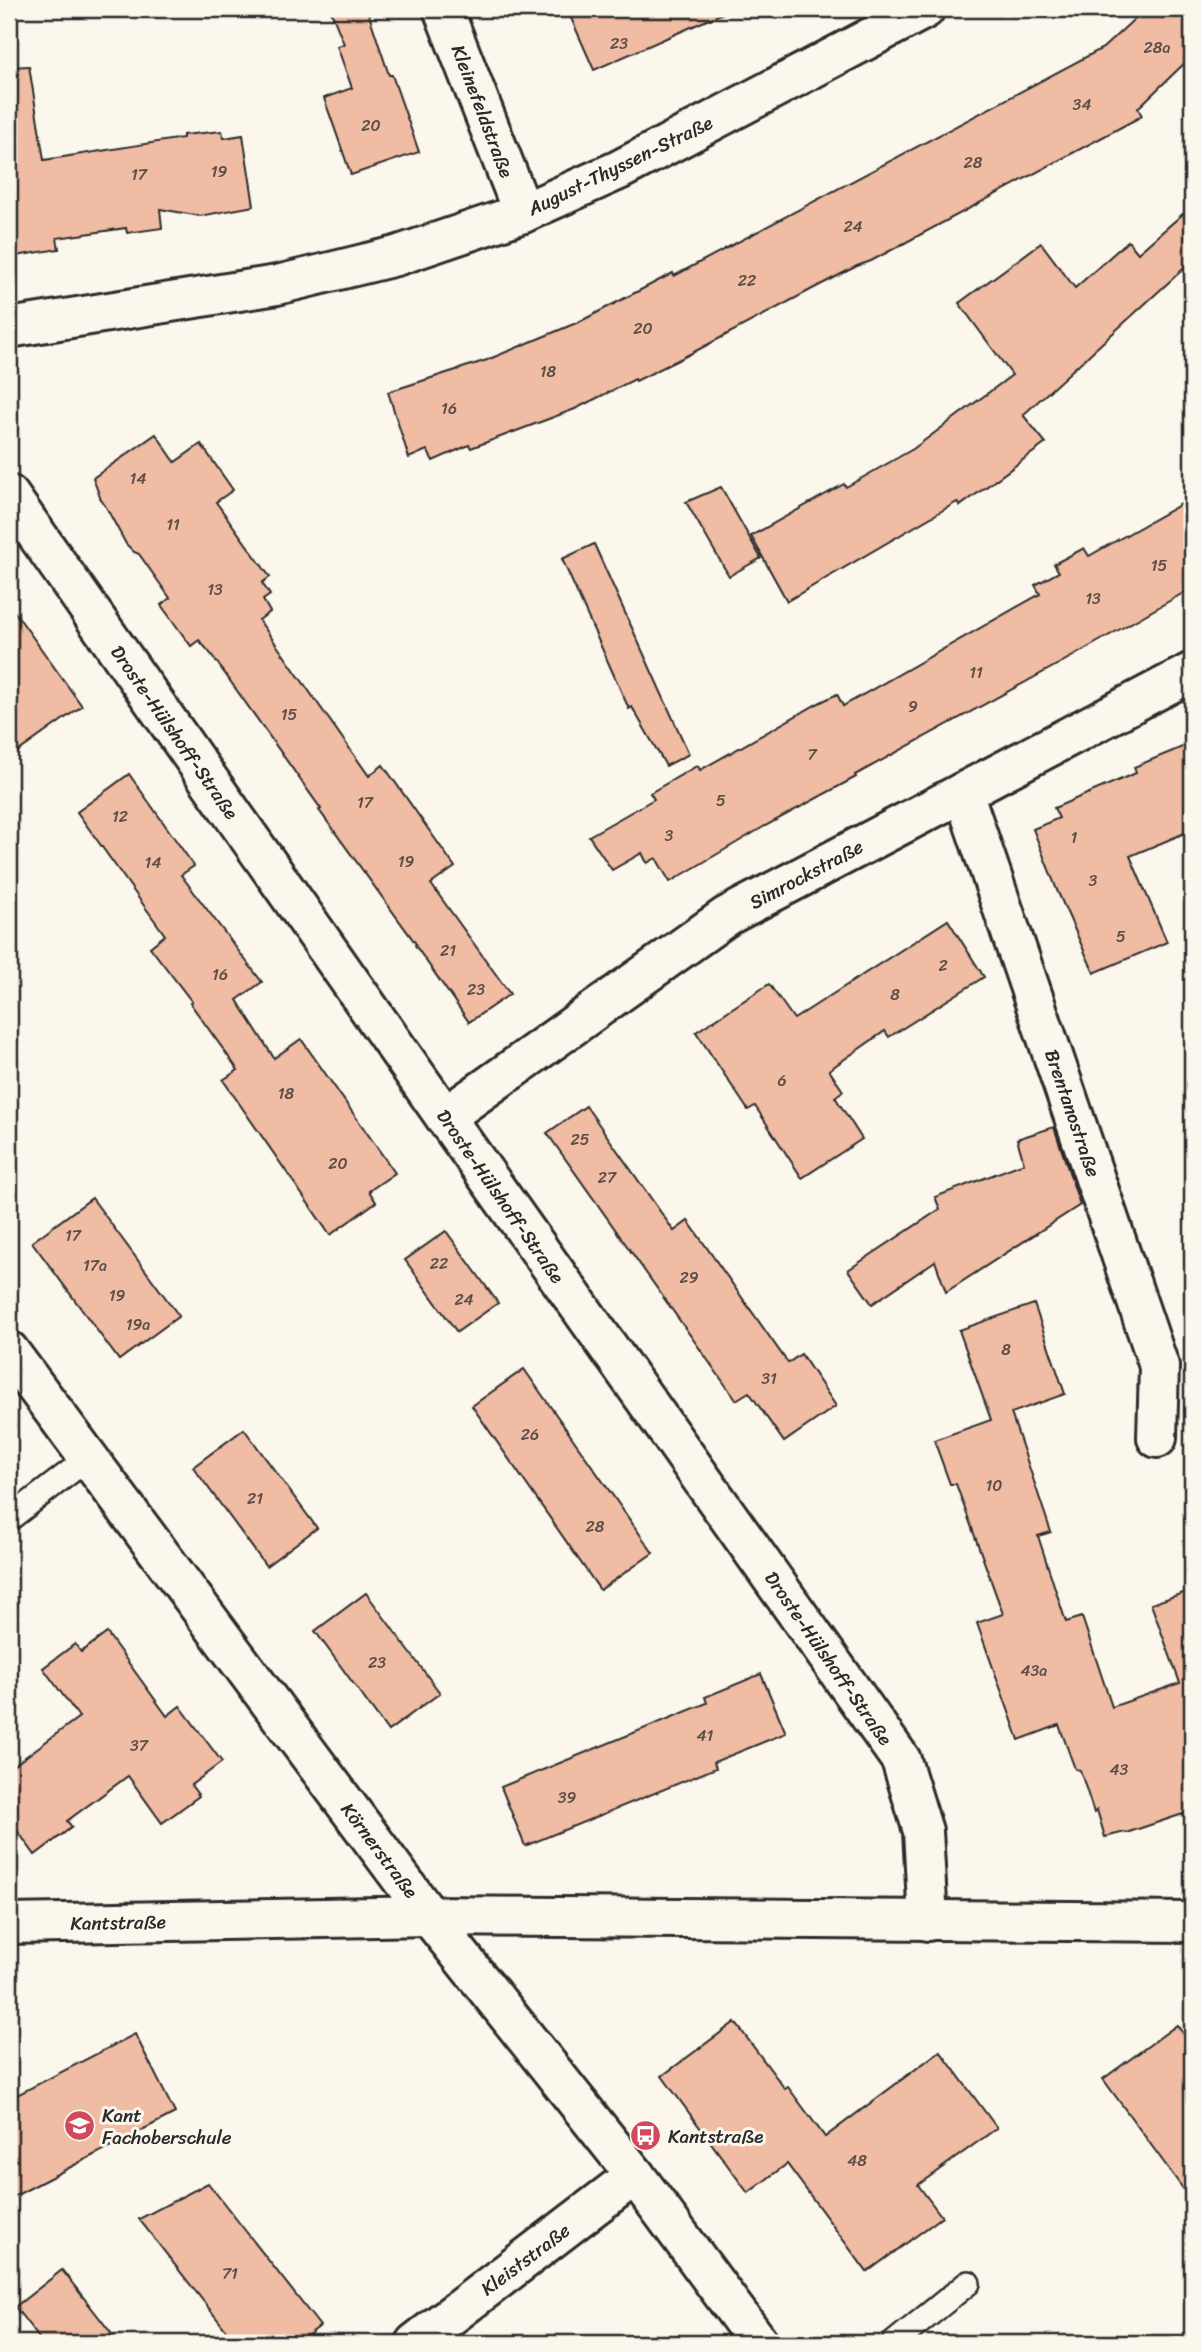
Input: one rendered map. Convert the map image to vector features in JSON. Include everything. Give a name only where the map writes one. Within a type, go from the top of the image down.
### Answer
[{"type":"street","name":"Kleinefeldstraße","points":[[443,9],[523,213]]},
{"type":"street","name":"August-Thyssen-Straße","points":[[9,328],[278,285],[396,256],[523,213],[619,170],[925,9]]},
{"type":"street","name":"Droste-Hülshoff-Straße","points":[[9,495],[445,1117],[901,1760],[923,1830],[928,1921]]},
{"type":"street","name":"Simrockstraße","points":[[445,1117],[727,916],[1192,672]]},
{"type":"street","name":"Brentanostraße","points":[[963,792],[1159,1366],[1157,1438]]},
{"type":"street","name":"Körnerstraße","points":[[9,1351],[429,1916],[635,2175],[759,2343]]},
{"type":"street","name":"Kantstraße","points":[[9,1924],[429,1916],[1192,1922]]},
{"type":"street","name":"Kleiststraße","points":[[415,2343],[635,2175]]},
{"type":"lane","points":[[9,1519],[88,1458]]},
{"type":"lane","points":[[894,2343],[968,2283]]},
{"type":"building","points":[[330,9],[367,9],[419,152],[351,175],[324,98],[352,88],[337,46],[344,44]]},
{"type":"building","points":[[567,9],[732,9],[594,70]]},
{"type":"building","points":[[1145,9],[1192,12],[1192,56],[1138,108],[1142,116],[871,261],[636,381],[635,379],[575,409],[471,448],[469,445],[433,461],[427,450],[409,458],[388,392],[487,360],[581,321],[673,273],[674,276],[1103,48]]},
{"type":"building","points":[[29,66],[44,160],[183,138],[183,135],[222,131],[224,138],[243,135],[254,206],[200,216],[160,209],[162,228],[127,233],[126,228],[57,238],[59,249],[9,257],[9,67]]},
{"type":"building","points":[[1192,206],[1192,261],[1023,415],[1046,443],[960,506],[957,502],[787,601],[751,536],[913,449],[1012,375],[959,303],[1041,243],[1075,288],[1128,241],[1138,253]]},
{"type":"building","points":[[156,434],[175,462],[201,444],[233,490],[216,502],[270,577],[262,583],[270,595],[263,600],[270,612],[259,620],[369,776],[383,765],[455,867],[431,884],[510,994],[469,1022],[211,654],[199,640],[191,646],[161,605],[170,598],[139,554],[126,544],[101,500],[93,478]]},
{"type":"building","points":[[721,487],[761,558],[729,576],[686,502]]},
{"type":"building","points":[[1192,498],[1192,588],[1075,655],[855,775],[856,777],[670,882],[656,858],[647,863],[642,853],[612,870],[589,836],[654,799],[650,793],[695,767],[698,766],[700,770],[817,704],[837,694],[843,706],[1040,594],[1035,585],[1059,572],[1054,564],[1084,548],[1089,556]]},
{"type":"building","points":[[594,544],[689,754],[666,766],[632,707],[629,709],[562,559]]},
{"type":"building","points":[[9,604],[82,706],[9,758]]},
{"type":"building","points":[[1192,743],[1192,830],[1130,856],[1167,942],[1094,973],[1033,829],[1059,818],[1054,808],[1136,773],[1134,767]]},
{"type":"building","points":[[129,774],[194,866],[181,875],[262,982],[237,1000],[274,1058],[301,1039],[395,1173],[369,1191],[376,1202],[330,1235],[223,1080],[238,1070],[190,1003],[192,1002],[150,947],[165,935],[77,812]]},
{"type":"building","points":[[948,920],[984,977],[889,1037],[885,1031],[829,1070],[843,1091],[835,1097],[862,1139],[802,1178],[755,1106],[748,1110],[696,1032],[769,984],[794,1019]]},
{"type":"building","points":[[586,1106],[674,1231],[688,1221],[788,1363],[801,1354],[836,1406],[784,1442],[749,1392],[736,1400],[547,1133]]},
{"type":"building","points":[[1054,1127],[1080,1205],[946,1292],[935,1261],[872,1304],[848,1270],[940,1209],[935,1197],[1024,1163],[1017,1139]]},
{"type":"building","points":[[92,1198],[179,1316],[119,1360],[32,1242]]},
{"type":"building","points":[[446,1231],[498,1303],[457,1332],[405,1260]]},
{"type":"building","points":[[1034,1304],[1065,1394],[1011,1413],[1051,1532],[1038,1536],[1066,1622],[1082,1617],[1112,1707],[1180,1683],[1151,1604],[1192,1590],[1192,1811],[1126,1833],[1105,1837],[1097,1810],[1094,1813],[1080,1770],[1075,1769],[1059,1725],[1019,1740],[977,1623],[1003,1614],[956,1484],[950,1484],[934,1440],[991,1420],[959,1330]]},
{"type":"building","points":[[524,1369],[653,1553],[600,1590],[472,1406]]},
{"type":"building","points":[[244,1429],[317,1528],[266,1566],[193,1467]]},
{"type":"building","points":[[366,1593],[440,1693],[388,1731],[315,1631]]},
{"type":"building","points":[[107,1633],[167,1716],[180,1706],[222,1762],[191,1785],[199,1796],[162,1823],[128,1776],[67,1821],[72,1827],[35,1855],[9,1819],[9,1769],[79,1717],[43,1668],[75,1644],[81,1652]]},
{"type":"building","points":[[761,1674],[786,1733],[714,1762],[716,1768],[525,1846],[501,1787],[707,1703],[705,1697]]},
{"type":"building","points":[[735,2022],[825,2137],[940,2051],[997,2128],[918,2185],[942,2217],[867,2272],[787,2164],[748,2193],[662,2076]]},
{"type":"building","points":[[1177,2025],[1192,2046],[1192,2201],[1103,2079]]},
{"type":"building","name":"Kant Fachoberschule","points":[[135,2034],[175,2113],[9,2199],[9,2099]]},
{"type":"building","points":[[208,2183],[320,2326],[298,2343],[236,2343],[139,2219]]},
{"type":"building","points":[[62,2270],[119,2343],[43,2343],[15,2307]]},
{"type":"place","name":"Kant Fachoberschule","points":[[79,2126]]},
{"type":"place","name":"Kantstraße","points":[[645,2136]]}]
